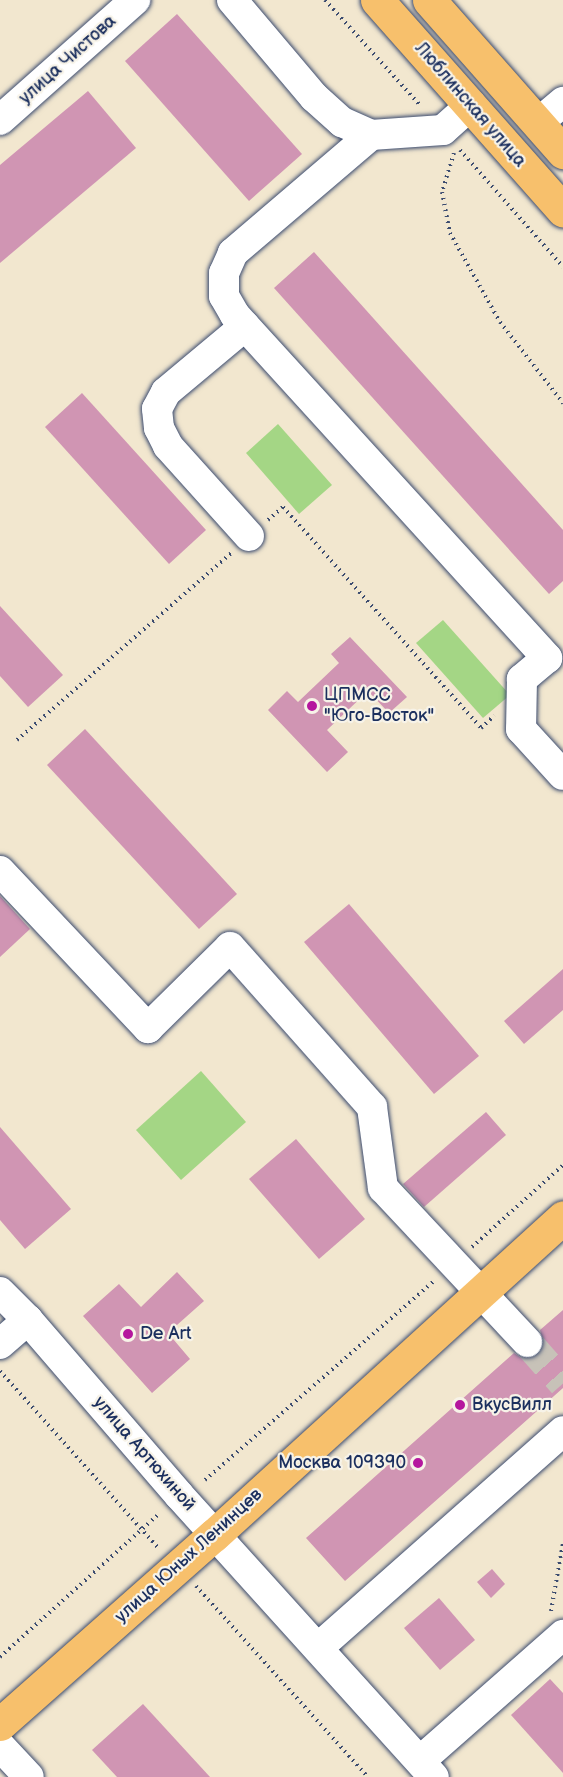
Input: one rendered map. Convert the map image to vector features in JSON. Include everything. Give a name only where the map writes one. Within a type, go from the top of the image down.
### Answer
[{"type":"main road","name":"Люблинская улица","points":[[377,0],[563,210]]},
{"type":"main road","points":[[429,0],[563,152]]},
{"type":"main road","name":"улица Юных Ленинцев","points":[[0,1724],[214,1535],[563,1217]]},
{"type":"street","name":"улица Чистова","points":[[0,120],[135,0]]},
{"type":"street","points":[[232,0],[314,97],[342,122],[371,135],[442,130],[471,105]]},
{"type":"street","points":[[538,123],[563,102]]},
{"type":"street","points":[[371,135],[233,253],[224,273],[224,296],[244,326],[547,658],[522,679],[521,729],[563,775]]},
{"type":"street","points":[[244,326],[166,392],[157,409],[159,428],[168,446],[249,536]]},
{"type":"street","points":[[0,871],[148,1028],[230,947],[372,1107],[383,1188],[527,1342]]},
{"type":"street","name":"улица Артюхиной","points":[[0,1292],[28,1320],[214,1535],[427,1769]]},
{"type":"street","points":[[0,1344],[28,1320]]},
{"type":"street","points":[[318,1648],[563,1431]]},
{"type":"street","points":[[427,1769],[553,1643]]},
{"type":"street","points":[[0,1746],[29,1777]]},
{"type":"path","points":[[456,145],[442,192],[450,233],[500,322],[563,403]]},
{"type":"path","points":[[17,740],[283,507],[481,728],[522,690]]},
{"type":"path","points":[[205,1480],[563,1165]]},
{"type":"path","points":[[0,1370],[140,1531],[178,1567],[368,1777]]},
{"type":"path","points":[[0,1657],[179,1495]]},
{"type":"path","points":[[553,1643],[563,1544]]},
{"type":"green space","points":[[278,424],[332,485],[299,514],[246,453]]},
{"type":"green space","points":[[443,620],[510,695],[483,718],[416,643]]},
{"type":"green space","points":[[201,1071],[246,1122],[181,1180],[136,1130]]},
{"type":"building","points":[[177,14],[302,154],[249,201],[125,61]]},
{"type":"building","points":[[88,91],[136,148],[0,263],[0,165]]},
{"type":"building","points":[[314,252],[563,530],[563,581],[549,594],[274,288]]},
{"type":"building","points":[[82,393],[206,530],[169,564],[45,427]]},
{"type":"building","points":[[0,606],[63,675],[28,707],[0,676]]},
{"type":"building","name":"ЦПМСС \"Юго-Восток\"","points":[[350,637],[407,697],[389,713],[368,691],[327,730],[348,752],[327,772],[268,710],[287,691],[298,702],[339,663],[331,654]]},
{"type":"building","points":[[85,729],[237,894],[199,929],[47,765]]},
{"type":"building","points":[[0,896],[30,929],[0,957]]},
{"type":"building","points":[[349,904],[479,1056],[434,1094],[304,942]]},
{"type":"building","points":[[563,969],[563,1010],[524,1044],[504,1021]]},
{"type":"building","points":[[486,1112],[506,1135],[424,1207],[403,1184]]},
{"type":"building","points":[[0,1127],[71,1209],[25,1249],[0,1220]]},
{"type":"building","points":[[296,1139],[365,1219],[319,1259],[249,1179]]},
{"type":"building","points":[[177,1272],[204,1301],[168,1333],[190,1359],[152,1393],[83,1316],[119,1284],[141,1307]]},
{"type":"building","points":[[563,1310],[563,1388],[345,1581],[306,1538],[514,1353],[523,1359],[538,1355],[544,1346],[540,1330]]},
{"type":"building","points":[[492,1569],[505,1584],[491,1598],[477,1582]]},
{"type":"building","points":[[439,1598],[475,1640],[440,1670],[404,1628]]},
{"type":"building","points":[[550,1679],[563,1693],[563,1773],[511,1715]]},
{"type":"building","points":[[143,1704],[210,1777],[117,1777],[92,1750]]},
{"type":"tunnel","points":[[527,1342],[563,1383]]},
{"type":"place","name":"ЦПМСС \"Юго-Восток\"","points":[[312,706]]},
{"type":"place","name":"De Art","points":[[128,1334]]},
{"type":"place","name":"ВкусВилл","points":[[460,1405]]},
{"type":"place","name":"Москва 109390","points":[[418,1463]]}]
